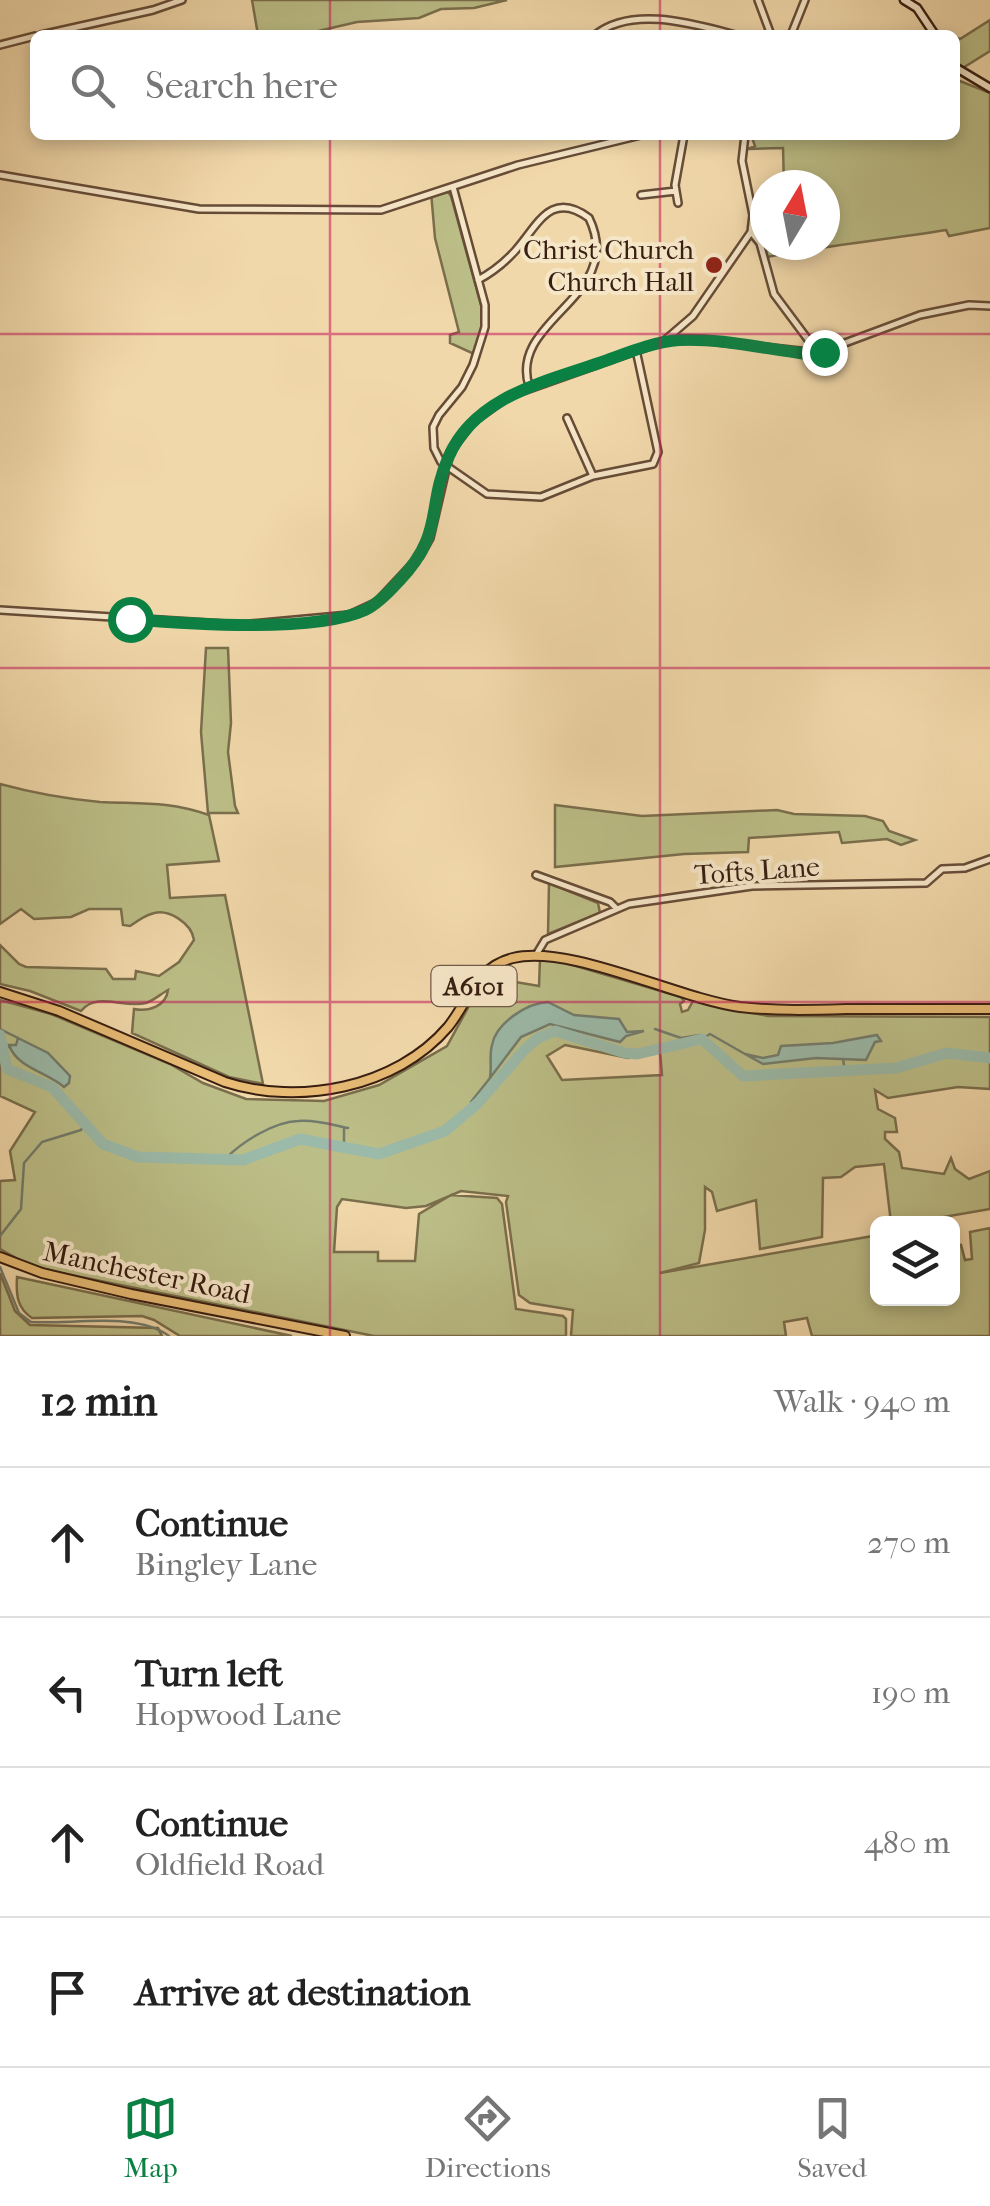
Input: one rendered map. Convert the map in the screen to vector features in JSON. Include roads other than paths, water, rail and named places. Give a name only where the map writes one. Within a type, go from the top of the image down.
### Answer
[{"type":"main road","points":[[904,0],[917,3],[932,30]]},
{"type":"main road","points":[[960,70],[990,88]]},
{"type":"main road","name":"A6101","points":[[0,992],[44,1005],[224,1082],[302,1092],[364,1080],[408,1061],[448,1026],[490,967],[516,957],[536,955],[581,963],[698,999],[756,1009],[990,1009]]},
{"type":"main road","name":"Manchester Road","points":[[0,1257],[42,1273],[131,1294],[345,1336]]},
{"type":"street","points":[[62,30],[182,0]]},
{"type":"street","points":[[758,0],[769,30]]},
{"type":"street","points":[[793,30],[805,0]]},
{"type":"street","points":[[602,30],[612,23],[631,20],[697,30]]},
{"type":"street","points":[[0,44],[30,38]]},
{"type":"street","points":[[0,175],[198,208],[381,210],[518,164],[619,140]]},
{"type":"street","points":[[678,203],[683,140]]},
{"type":"street","points":[[744,140],[742,161],[750,200]]},
{"type":"street","points":[[453,187],[486,306],[483,334],[468,378],[433,427],[436,454],[445,465],[483,492],[547,496],[593,476],[646,467],[658,458],[636,350]]},
{"type":"street","points":[[641,196],[676,191]]},
{"type":"street","points":[[478,280],[512,255],[546,213],[568,208],[589,218],[597,242],[592,273],[533,345],[525,371],[529,387]]},
{"type":"street","points":[[664,341],[693,316],[750,232]]},
{"type":"street","points":[[764,260],[774,294],[818,353]]},
{"type":"street","points":[[0,610],[240,625],[323,619],[366,609],[413,566],[430,538],[445,465],[456,442],[496,403],[529,387],[664,341],[700,340],[818,353],[920,315],[990,306]]},
{"type":"street","points":[[567,418],[593,476]]},
{"type":"street","name":"Tofts Lane","points":[[536,955],[545,940],[628,904],[752,886],[926,883],[942,870],[965,868],[990,859]]},
{"type":"street","points":[[536,875],[610,902],[616,908]]},
{"type":"waterway","points":[[0,1029],[18,1038]]},
{"type":"waterway","points":[[655,1029],[681,1038],[700,1035],[702,1039],[710,1034],[745,1054]]},
{"type":"waterway","points":[[0,1035],[7,1069],[52,1087],[103,1144],[138,1157],[243,1160],[300,1139],[379,1154],[445,1131],[478,1103],[525,1049],[555,1031],[637,1054],[702,1039],[743,1076],[896,1068],[947,1053],[990,1058]]},
{"type":"waterway","points":[[2,1047],[10,1047]]},
{"type":"waterway","points":[[843,1059],[845,1072]]},
{"type":"waterway","points":[[472,1107],[471,1102],[490,1078]]},
{"type":"waterway","points":[[225,1159],[258,1134],[288,1122],[310,1121],[348,1128]]},
{"type":"waterway","points":[[0,1236],[21,1209],[24,1163],[42,1142],[81,1130],[85,1124]]},
{"type":"waterway","points":[[344,1129],[344,1147]]},
{"type":"waterway","points":[[0,1267],[19,1313],[31,1322],[121,1321],[155,1328],[169,1336]]},
{"type":"place","name":"Christ Church Church Hall","points":[[714,265]]}]
